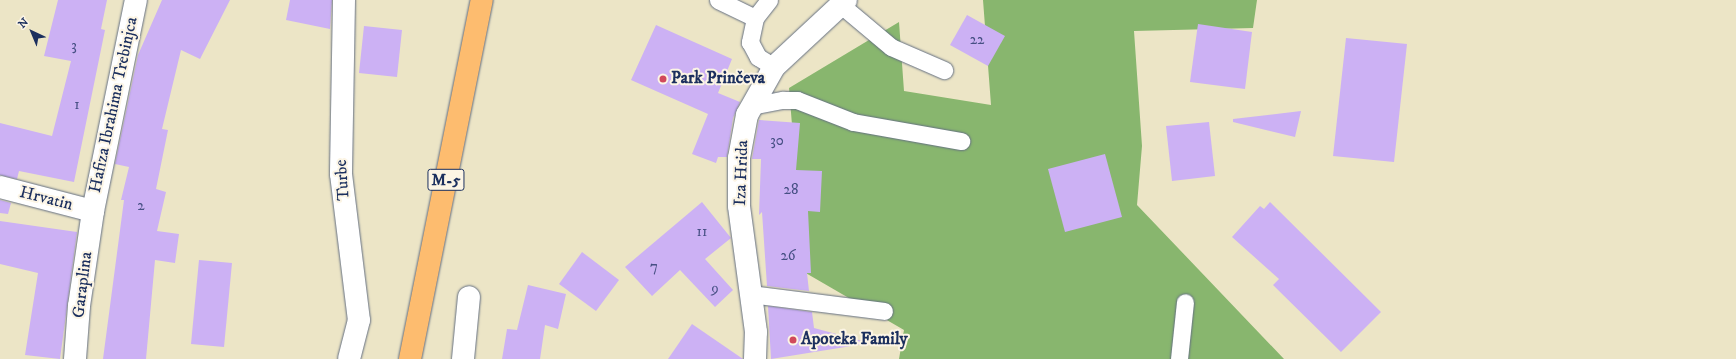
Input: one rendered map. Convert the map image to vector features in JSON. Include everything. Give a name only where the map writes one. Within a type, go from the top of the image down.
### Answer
[{"type":"main road","name":"M-5","points":[[410,359],[482,0]]},
{"type":"street","name":"Hafiza Ibrahima Trebinjca","points":[[93,211],[136,0]]},
{"type":"street","name":"Turbe","points":[[344,0],[341,174],[359,320],[349,359]]},
{"type":"street","name":"Iza Hrida","points":[[755,359],[756,332],[741,222],[739,158],[747,115],[774,67],[843,3]]},
{"type":"street","name":"Hrvatin","points":[[0,187],[93,211]]},
{"type":"street","name":"Garaplina","points":[[75,359],[79,306],[93,211]]},
{"type":"street","points":[[463,359],[469,297]]},
{"type":"lane","points":[[718,0],[755,18]]},
{"type":"lane","points":[[769,0],[755,18],[750,42],[758,57],[774,67]]},
{"type":"lane","points":[[843,3],[891,47],[944,70]]},
{"type":"lane","points":[[751,106],[783,100],[797,100],[853,122],[961,141]]},
{"type":"lane","points":[[750,294],[884,311]]},
{"type":"lane","points":[[1178,359],[1185,302]]},
{"type":"green space","points":[[983,0],[1257,0],[1253,28],[1134,31],[1142,146],[1137,205],[1284,359],[899,359],[904,330],[804,272],[789,88],[899,22],[904,91],[991,105]]},
{"type":"building","points":[[58,0],[107,0],[101,29],[105,30],[74,182],[19,171],[17,179],[0,175],[0,123],[52,136],[71,61],[44,56]]},
{"type":"building","points":[[162,0],[230,0],[200,59],[181,50],[162,129],[168,130],[156,189],[166,192],[157,231],[179,234],[175,263],[155,260],[146,359],[103,359],[124,200],[121,200],[129,167],[115,164],[138,55]]},
{"type":"building","points":[[290,0],[332,0],[330,29],[286,20]]},
{"type":"building","points":[[967,15],[1005,36],[988,66],[950,45]]},
{"type":"building","points":[[1198,24],[1252,32],[1245,89],[1190,82]]},
{"type":"building","points":[[656,25],[732,59],[718,93],[740,102],[733,118],[727,157],[718,157],[716,163],[692,154],[708,114],[631,80]]},
{"type":"building","points":[[364,26],[402,30],[397,77],[359,73]]},
{"type":"building","points":[[1346,38],[1407,44],[1394,162],[1333,156]]},
{"type":"building","points":[[1301,111],[1295,137],[1233,122],[1233,119]]},
{"type":"building","points":[[759,120],[800,123],[796,170],[822,171],[820,212],[808,211],[811,273],[807,273],[809,291],[767,286],[762,212],[759,215],[761,159],[752,159]]},
{"type":"building","points":[[1209,122],[1215,176],[1172,181],[1166,126]]},
{"type":"building","points":[[1105,154],[1122,217],[1065,232],[1048,169]]},
{"type":"building","points":[[0,200],[11,203],[8,214],[0,213]]},
{"type":"building","points":[[702,202],[731,238],[705,259],[733,290],[715,307],[680,270],[652,296],[625,267]]},
{"type":"building","points":[[1270,202],[1381,312],[1341,352],[1273,285],[1279,279],[1232,237],[1260,206],[1264,209]]},
{"type":"building","points":[[0,221],[77,232],[60,359],[25,355],[38,273],[0,264]]},
{"type":"building","points":[[582,252],[619,280],[596,311],[559,284]]},
{"type":"building","points":[[199,260],[232,263],[224,347],[191,344]]},
{"type":"building","points":[[528,285],[566,294],[558,329],[545,325],[540,359],[502,359],[507,329],[517,330]]},
{"type":"building","name":"Apoteka Family","points":[[768,306],[812,312],[814,328],[870,343],[771,359]]},
{"type":"building","points":[[692,324],[743,359],[668,359]]},
{"type":"place","name":"Park Prinčeva","points":[[663,79]]},
{"type":"place","name":"Apoteka Family","points":[[793,340]]}]
